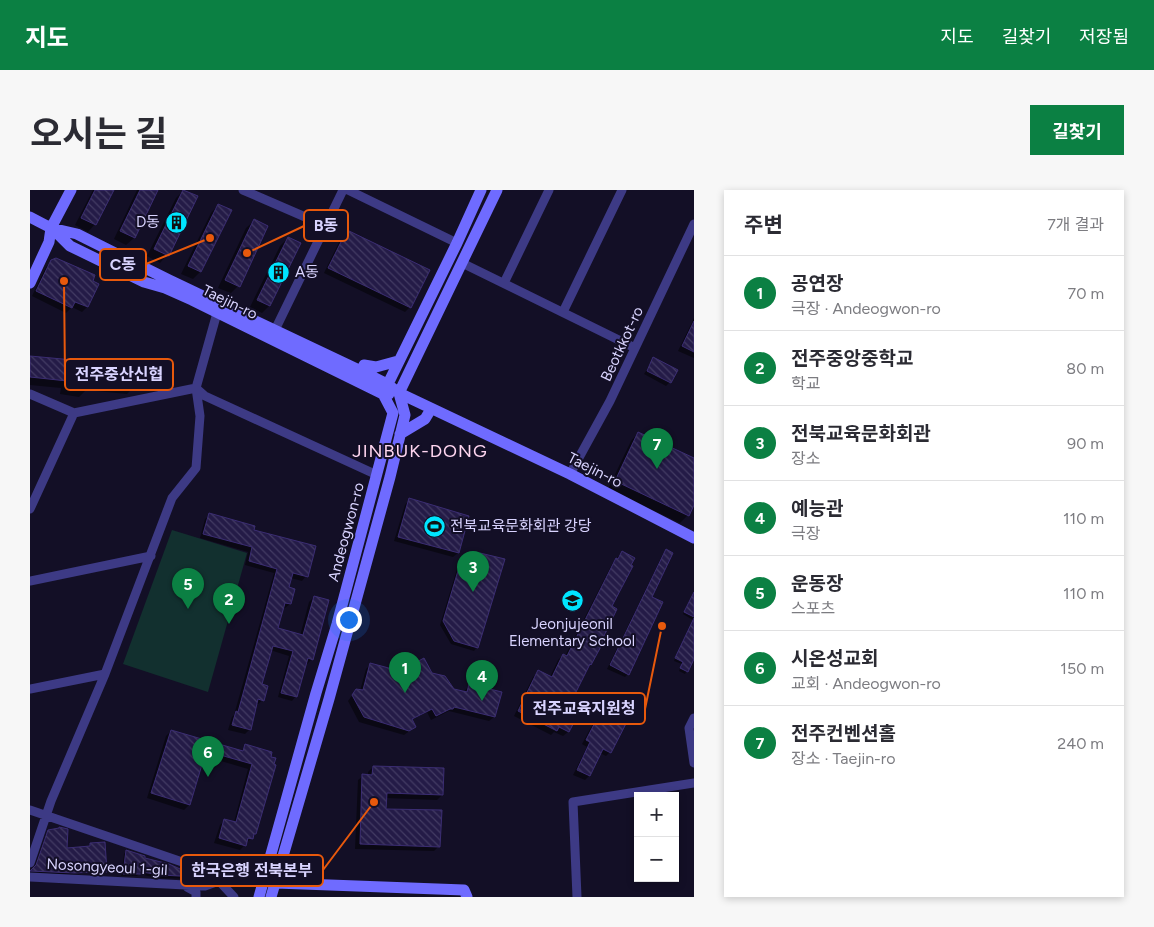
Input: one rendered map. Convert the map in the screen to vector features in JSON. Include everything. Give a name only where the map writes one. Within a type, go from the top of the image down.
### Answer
[{"type":"street","points":[[30,283],[49,242],[51,228],[70,190]]},
{"type":"street","points":[[243,190],[326,226]]},
{"type":"street","points":[[274,330],[344,190]]},
{"type":"street","points":[[348,190],[457,243]]},
{"type":"street","points":[[385,389],[481,190]]},
{"type":"street","points":[[399,393],[497,190]]},
{"type":"street","points":[[504,283],[549,190]]},
{"type":"street","points":[[563,312],[622,190]]},
{"type":"street","name":"Taejin-ro","points":[[30,217],[51,228],[77,234],[361,371],[385,389]]},
{"type":"street","name":"Beotkkot-ro","points":[[570,474],[610,401],[694,224]]},
{"type":"street","name":"Taejin-ro","points":[[51,228],[70,246],[144,282],[165,288],[385,389],[399,393],[570,474],[694,538]]},
{"type":"street","points":[[462,263],[635,348]]},
{"type":"street","points":[[30,864],[46,816],[105,674],[172,498],[196,468],[200,416],[196,388],[217,312]]},
{"type":"street","points":[[361,371],[364,365],[376,367],[398,361]]},
{"type":"street","points":[[30,394],[74,412],[196,388]]},
{"type":"street","points":[[196,388],[205,396],[378,475]]},
{"type":"street","name":"Andeogwon-ro","points":[[259,897],[378,475],[393,413],[385,389]]},
{"type":"street","name":"Andeogwon-ro","points":[[271,897],[344,644],[405,415],[399,393]]},
{"type":"street","points":[[400,434],[425,419],[431,409]]},
{"type":"street","points":[[30,509],[74,412]]},
{"type":"street","points":[[30,581],[151,556]]},
{"type":"street","points":[[30,689],[105,674]]},
{"type":"street","points":[[694,718],[689,728],[694,763]]},
{"type":"street","points":[[577,897],[573,802],[694,783]]},
{"type":"street","points":[[30,810],[194,866],[219,881],[234,897]]},
{"type":"street","points":[[194,866],[206,863],[262,883]]},
{"type":"street","name":"Nosongyeoul 1-gil","points":[[30,877],[205,886],[219,881]]},
{"type":"street","points":[[276,882],[464,890],[467,897]]},
{"type":"street","points":[[182,885],[196,892],[196,897]]},
{"type":"green space","points":[[172,530],[247,553],[208,692],[123,664]]},
{"type":"building","points":[[95,190],[114,190],[96,225],[81,218]]},
{"type":"building","points":[[140,190],[158,190],[135,238],[120,231]]},
{"type":"building","name":"D동","points":[[183,190],[198,196],[169,256],[154,249]]},
{"type":"building","points":[[218,204],[232,210],[201,272],[188,266]]},
{"type":"building","points":[[254,219],[268,226],[240,287],[225,280]]},
{"type":"building","points":[[347,230],[430,270],[411,308],[328,268]]},
{"type":"building","name":"A동","points":[[288,237],[301,243],[270,306],[257,300]]},
{"type":"building","points":[[56,258],[95,275],[93,281],[99,284],[88,307],[75,302],[72,308],[36,291],[51,260]]},
{"type":"building","points":[[694,321],[694,352],[682,346]]},
{"type":"building","points":[[30,356],[138,366],[136,387],[89,383],[88,390],[67,387],[67,381],[30,377]]},
{"type":"building","points":[[653,357],[678,370],[671,383],[647,371]]},
{"type":"building","points":[[638,432],[694,458],[694,505],[689,516],[615,481]]},
{"type":"building","name":"전북교육문화회관 강당","points":[[409,498],[469,516],[459,553],[398,537]]},
{"type":"building","points":[[209,513],[255,526],[254,530],[316,546],[308,577],[293,573],[289,587],[295,589],[291,604],[285,603],[278,628],[303,635],[314,596],[329,600],[313,660],[308,658],[297,697],[281,693],[293,651],[273,646],[262,684],[268,686],[264,701],[258,699],[251,730],[232,725],[236,711],[238,712],[277,569],[249,561],[252,547],[203,534]]},
{"type":"building","points":[[666,549],[673,553],[652,597],[663,602],[629,675],[610,665]]},
{"type":"building","points":[[622,551],[635,558],[631,565],[633,566],[612,606],[617,609],[603,638],[605,639],[574,696],[585,701],[569,732],[559,727],[557,731],[518,711],[538,670],[552,677],[563,654],[567,656],[616,558],[618,559]]},
{"type":"building","points":[[480,553],[505,559],[478,648],[454,641],[443,621],[460,564]]},
{"type":"building","points":[[694,592],[694,617],[684,612]]},
{"type":"building","points":[[694,618],[694,659],[688,672],[680,668],[683,662],[675,658]]},
{"type":"building","points":[[424,658],[432,673],[445,676],[454,689],[467,692],[469,684],[502,692],[495,717],[454,707],[436,716],[432,709],[412,719],[416,727],[409,731],[364,717],[352,695],[356,689],[363,690],[370,663],[400,671]]},
{"type":"building","points":[[608,697],[633,710],[611,753],[603,749],[590,776],[577,770],[590,742],[586,740]]},
{"type":"building","points":[[171,730],[243,751],[245,744],[272,752],[271,757],[276,758],[274,764],[276,765],[256,834],[254,834],[253,839],[248,838],[246,846],[219,838],[224,819],[236,822],[252,764],[206,751],[190,805],[151,793]]},
{"type":"building","points":[[373,766],[444,768],[443,795],[387,793],[386,809],[442,810],[440,847],[360,844],[362,774],[372,775]]},
{"type":"building","points":[[59,827],[68,829],[67,848],[90,846],[90,843],[105,842],[107,872],[30,871],[36,865],[48,830]]},
{"type":"building","points":[[126,850],[145,856],[145,858],[169,864],[198,877],[142,872],[141,874],[123,874]]},
{"type":"place","name":"D동","points":[[176,222]]},
{"type":"place","name":"C동","points":[[210,238]]},
{"type":"place","name":"B동","points":[[247,253]]},
{"type":"place","name":"A동","points":[[279,272]]},
{"type":"place","name":"전주중산신협","points":[[64,281]]},
{"type":"place","name":"전주컨벤션홀","points":[[657,469]]},
{"type":"place","name":"전북교육문화회관 강당","points":[[434,526]]},
{"type":"place","name":"전북교육문화회관","points":[[473,592]]},
{"type":"place","name":"Jeonjujeonil Elementary School","points":[[572,601]]},
{"type":"place","name":"운동장","points":[[188,609]]},
{"type":"place","name":"전주중앙중학교","points":[[229,624]]},
{"type":"place","name":"전주교육지원청","points":[[662,626]]},
{"type":"place","name":"공연장","points":[[405,693]]},
{"type":"place","name":"예능관","points":[[482,701]]},
{"type":"place","name":"시온성교회","points":[[208,777]]},
{"type":"place","name":"한국은행 전북본부","points":[[374,802]]},
{"type":"district","name":"JINBUK-DONG","points":[[420,451]]}]
